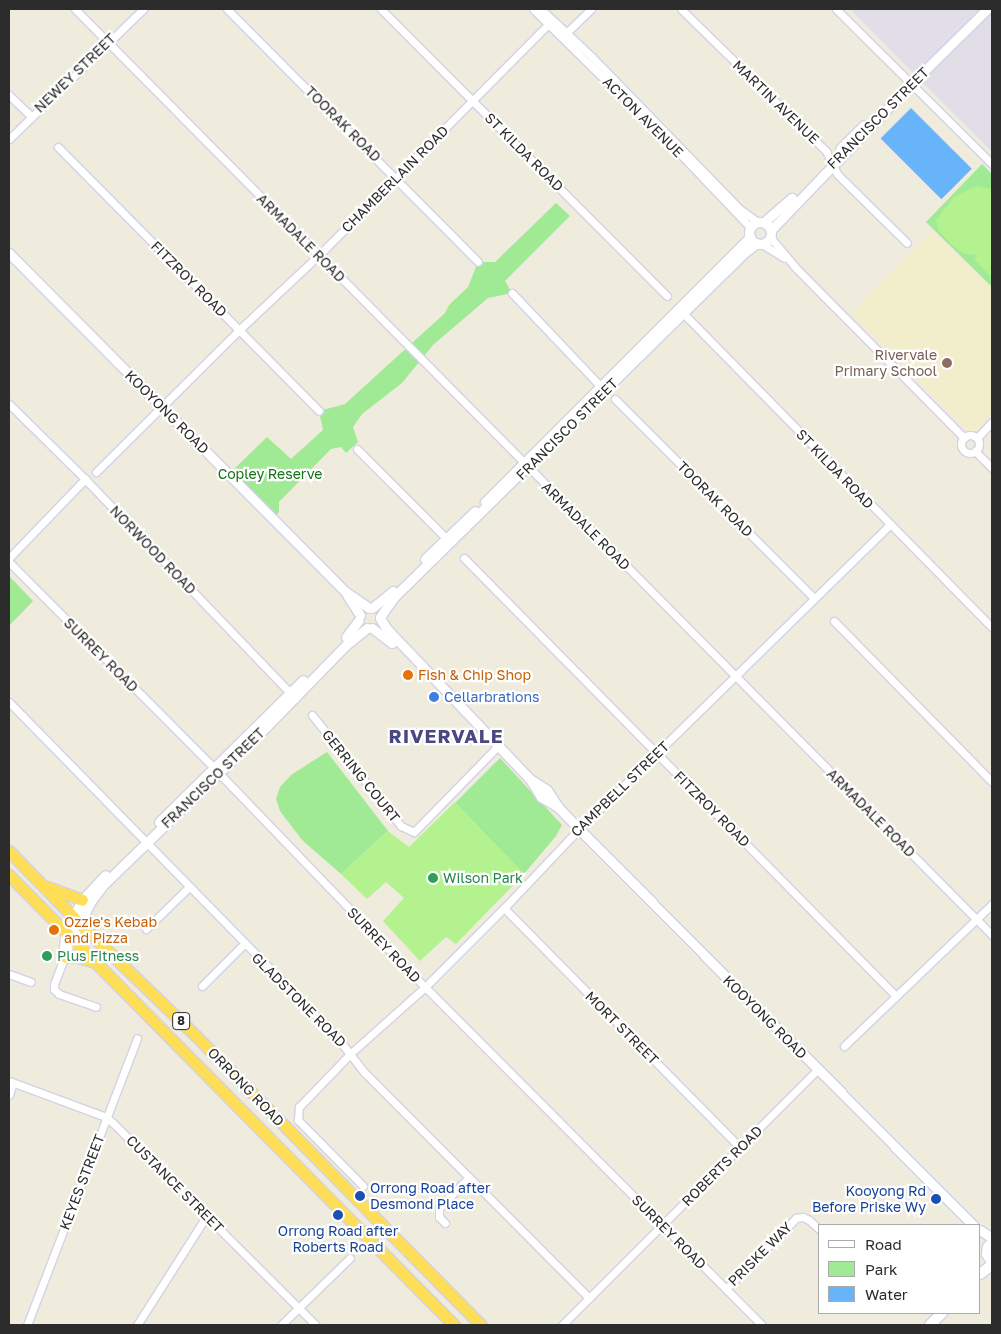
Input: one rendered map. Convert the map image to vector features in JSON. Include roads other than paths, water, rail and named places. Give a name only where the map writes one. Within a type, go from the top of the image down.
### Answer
[{"type":"highway","name":"ORRONG ROAD","points":[[9,851],[76,920],[195,1035],[481,1325]]},
{"type":"highway","name":"ORRONG ROAD","points":[[9,875],[454,1325]]},
{"type":"highway","points":[[41,884],[82,900]]},
{"type":"highway","points":[[63,960],[74,956],[97,963]]},
{"type":"main road","points":[[981,1266],[991,1252]]},
{"type":"main road","points":[[981,1272],[991,1252]]},
{"type":"main road","points":[[923,1325],[934,1314]]},
{"type":"main road","points":[[930,1325],[941,1314]]},
{"type":"street","name":"ARMADALE ROAD","points":[[74,9],[992,935]]},
{"type":"street","name":"NEWEY STREET","points":[[9,139],[30,116],[143,9]]},
{"type":"street","name":"TOORAK ROAD","points":[[227,9],[478,262]]},
{"type":"street","name":"ST KILDA ROAD","points":[[381,9],[667,296]]},
{"type":"street","name":"ACTON AVENUE","points":[[533,9],[548,24],[565,34],[741,210],[766,228],[794,266],[964,438]]},
{"type":"street","name":"ACTON AVENUE","points":[[541,9],[750,227]]},
{"type":"street","points":[[565,34],[591,9]]},
{"type":"street","name":"MARTIN AVENUE","points":[[681,9],[826,151],[837,174],[907,243]]},
{"type":"street","points":[[836,9],[992,164]]},
{"type":"street","name":"FRANCISCO STREET","points":[[380,617],[394,597],[602,389],[744,253],[760,244],[766,228],[788,202],[831,162],[980,9]]},
{"type":"street","name":"FRANCISCO STREET","points":[[909,82],[988,9]]},
{"type":"street","name":"CHAMBERLAIN ROAD","points":[[96,472],[239,330],[319,255],[548,24]]},
{"type":"street","points":[[9,95],[30,116]]},
{"type":"street","name":"FITZROY ROAD","points":[[58,147],[320,411]]},
{"type":"street","points":[[760,244],[750,237],[750,227],[766,228]]},
{"type":"street","name":"FRANCISCO STREET","points":[[681,312],[750,237]]},
{"type":"street","name":"ACTON AVENUE","points":[[760,244],[794,266]]},
{"type":"street","name":"KOOYONG ROAD","points":[[9,253],[346,592],[371,608]]},
{"type":"street","points":[[512,293],[602,389]]},
{"type":"street","name":"ST KILDA ROAD","points":[[681,312],[889,525],[992,626]]},
{"type":"street","name":"TOORAK ROAD","points":[[615,399],[814,598]]},
{"type":"street","name":"NORWOOD ROAD","points":[[9,404],[85,479],[292,696]]},
{"type":"street","points":[[977,438],[992,422]]},
{"type":"street","points":[[975,451],[979,442],[977,438],[972,435],[964,438],[962,446],[964,450],[975,451],[992,468]]},
{"type":"street","points":[[357,449],[449,541]]},
{"type":"street","points":[[9,560],[85,479]]},
{"type":"street","name":"CAMPBELL STREET","points":[[363,1186],[298,1120],[299,1107],[351,1053],[425,986],[504,908],[579,829],[889,525]]},
{"type":"street","name":"FRANCISCO STREET","points":[[371,608],[385,598],[449,541]]},
{"type":"street","name":"FITZROY ROAD","points":[[464,558],[896,996]]},
{"type":"street","name":"SURREY ROAD","points":[[9,560],[425,986],[759,1324]]},
{"type":"street","name":"KOOYONG ROAD","points":[[346,592],[360,617]]},
{"type":"street","points":[[371,608],[380,617],[377,624],[369,628],[360,617],[363,610],[371,608]]},
{"type":"street","name":"FRANCISCO STREET","points":[[292,696],[350,633],[360,617]]},
{"type":"street","name":"KOOYONG ROAD","points":[[380,617],[387,629],[530,779],[547,790],[558,807],[579,829],[972,1224]]},
{"type":"street","points":[[834,621],[992,782]]},
{"type":"street","name":"FRANCISCO STREET","points":[[69,934],[76,920],[82,900],[292,696],[346,645],[369,628]]},
{"type":"street","name":"KOOYONG ROAD","points":[[369,628],[389,640],[488,741],[498,746]]},
{"type":"street","name":"GLADSTONE ROAD","points":[[9,702],[351,1053],[364,1072],[589,1298]]},
{"type":"street","name":"GERRING COURT","points":[[312,715],[401,826],[414,832],[498,746]]},
{"type":"street","name":"FRANCISCO STREET","points":[[76,920],[144,840]]},
{"type":"street","points":[[146,929],[188,887]]},
{"type":"street","points":[[844,1046],[992,904]]},
{"type":"street","name":"MORT STREET","points":[[504,908],[741,1148]]},
{"type":"street","points":[[69,934],[63,960],[54,984],[56,992],[96,1007]]},
{"type":"street","points":[[202,986],[244,944]]},
{"type":"street","points":[[9,974],[30,982]]},
{"type":"street","name":"KEYES STREET","points":[[27,1325],[137,1038]]},
{"type":"street","name":"ROBERTS ROAD","points":[[562,1325],[817,1070]]},
{"type":"street","points":[[9,1096],[11,1082]]},
{"type":"street","name":"CUSTANCE STREET","points":[[11,1082],[106,1118],[207,1214],[316,1325]]},
{"type":"street","points":[[445,1223],[439,1217],[439,1208],[469,1177]]},
{"type":"street","points":[[137,1325],[207,1214]]},
{"type":"street","name":"PRISKE WAY","points":[[726,1289],[796,1218],[802,1217],[809,1220],[818,1228]]},
{"type":"street","points":[[981,1232],[991,1252]]},
{"type":"street","points":[[981,1237],[991,1252]]},
{"type":"street","points":[[281,1325],[350,1258]]},
{"type":"water","points":[[911,108],[972,169],[941,199],[881,138]]},
{"type":"place","name":"Rivervale Primary School","points":[[947,363]]},
{"type":"place","name":"Fish & Chip Shop","points":[[408,675]]},
{"type":"place","name":"Cellarbrations","points":[[434,697]]},
{"type":"place","name":"Wilson Park","points":[[433,878]]},
{"type":"place","name":"Ozzie's Kebab and Pizza","points":[[54,930]]},
{"type":"place","name":"Plus Fitness","points":[[47,956]]},
{"type":"place","name":"Orrong Road after Desmond Place","points":[[360,1196]]},
{"type":"place","name":"Kooyong Rd Before Priske Wy","points":[[936,1199]]},
{"type":"place","name":"Orrong Road after Roberts Road","points":[[338,1215]]},
{"type":"district","name":"RIVERVALE","points":[[446,736]]},
{"type":"park label","name":"Copley Reserve","points":[[270,474]]}]
